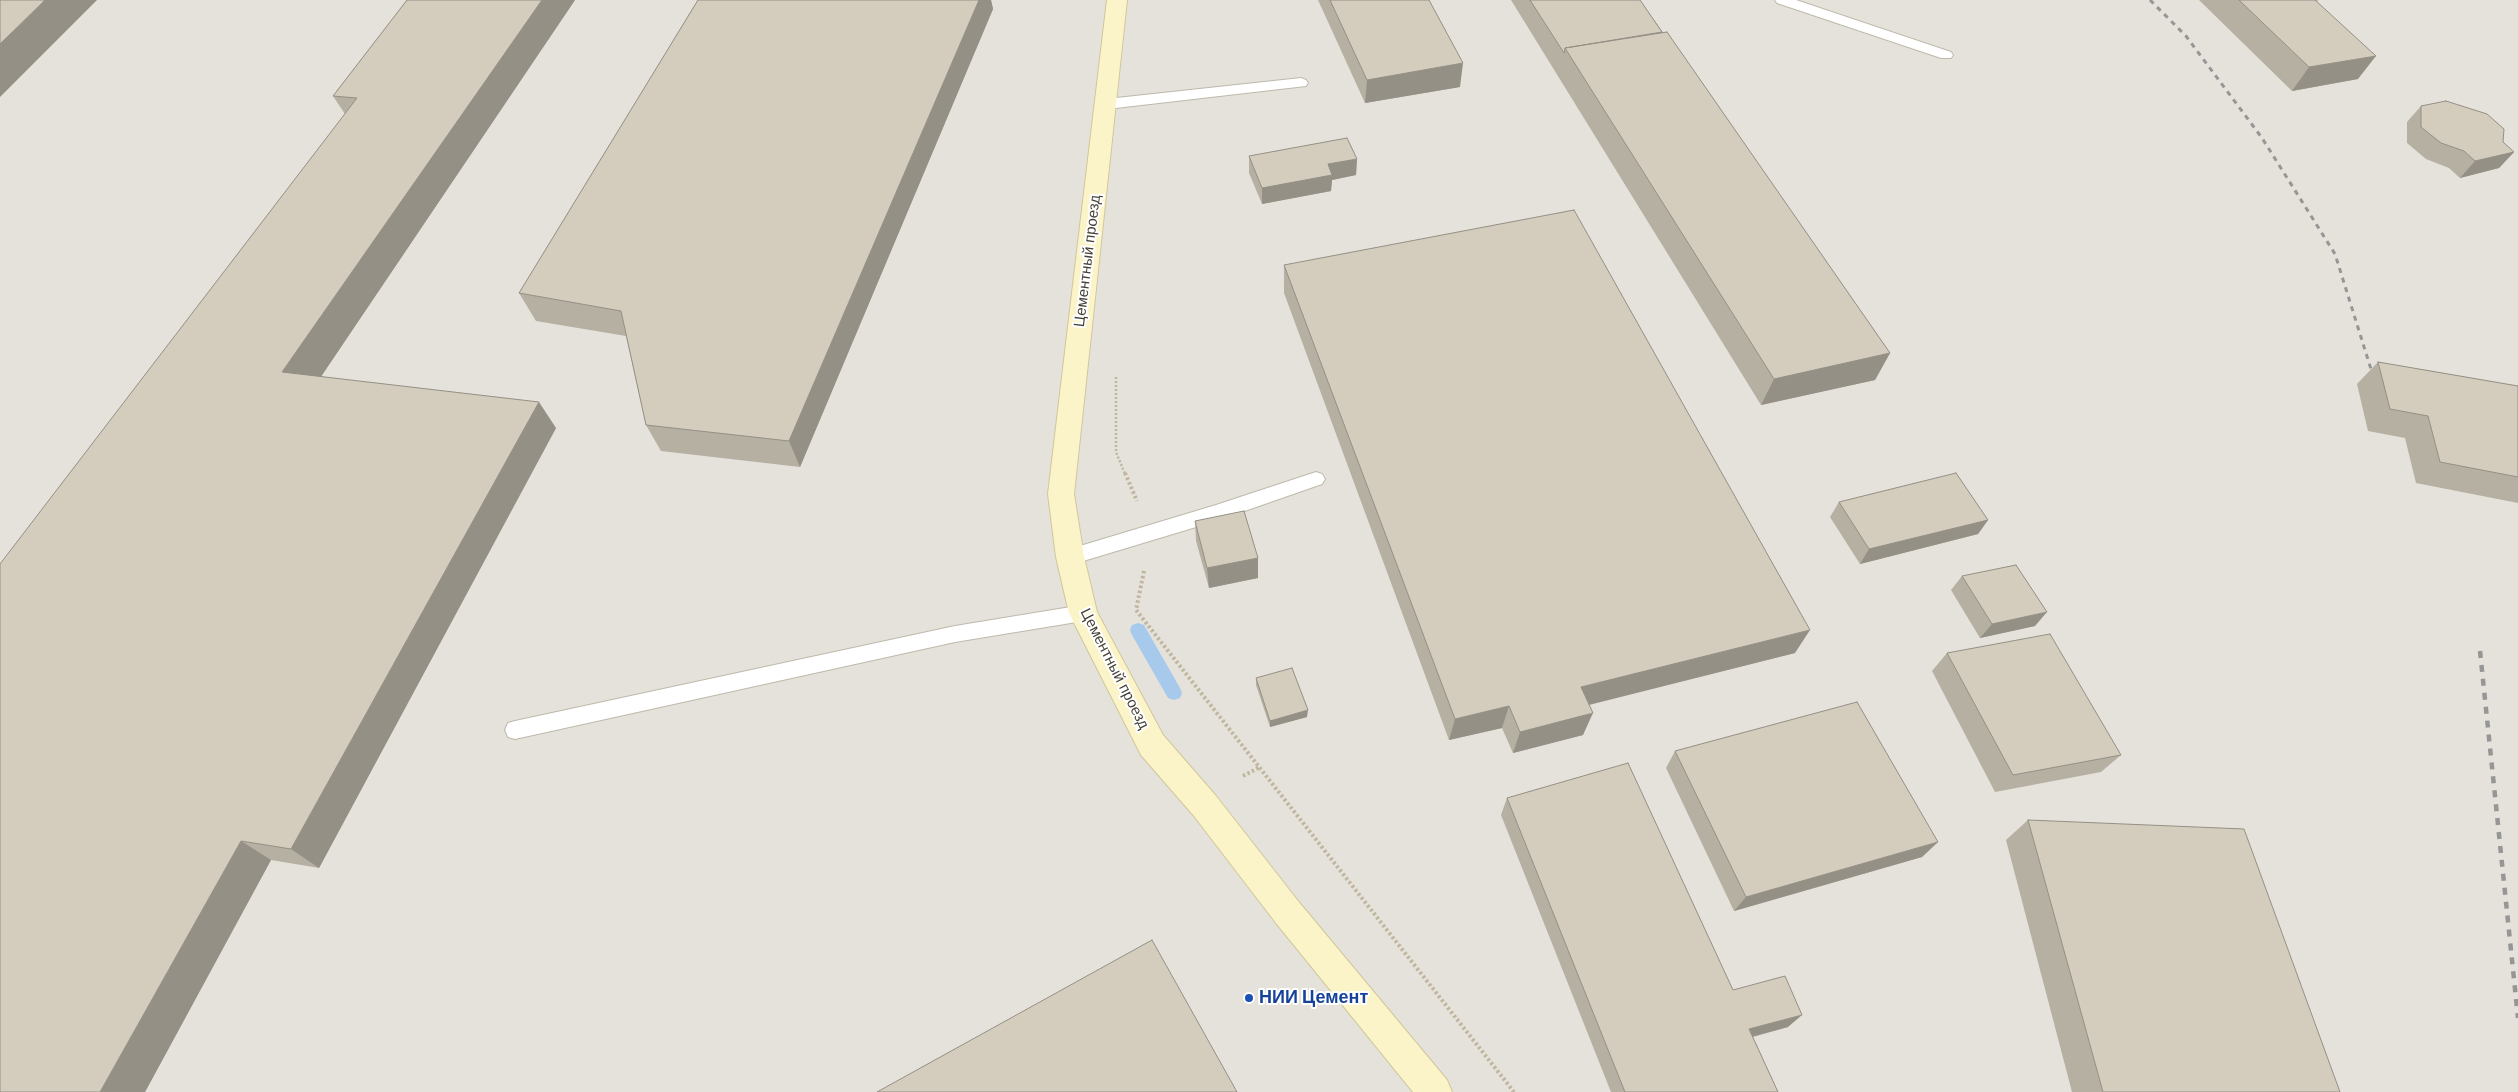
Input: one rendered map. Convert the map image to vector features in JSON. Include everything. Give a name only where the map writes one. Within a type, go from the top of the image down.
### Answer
[{"type":"street","name":"Цементный проезд","points":[[1117,0],[1061,494],[1070,557],[1083,613],[1152,745],[1205,806],[1287,912],[1435,1092]]},
{"type":"lane","points":[[1782,0],[1946,55]]},
{"type":"lane","points":[[1106,104],[1301,83]]},
{"type":"lane","points":[[1070,557],[1216,514],[1316,478]]},
{"type":"lane","points":[[515,730],[955,634],[1083,613]]},
{"type":"path","points":[[1116,376],[1116,452],[1152,533],[1136,610],[1514,1092]]},
{"type":"path","points":[[1243,776],[1260,767]]},
{"type":"shaded area","points":[[0,0],[2518,0],[2518,1092],[0,1092]]},
{"type":"building","points":[[0,0],[45,0],[0,44]]},
{"type":"building","points":[[407,0],[542,0],[282,372],[539,402],[291,849],[241,841],[100,1092],[0,1092],[0,564],[357,98],[333,96]]},
{"type":"building","points":[[698,0],[979,0],[789,441],[646,425],[621,311],[519,293]]},
{"type":"building","points":[[1330,0],[1429,0],[1463,63],[1367,80]]},
{"type":"building","points":[[1530,0],[1640,0],[1662,32],[1565,48],[1564,53]]},
{"type":"building","points":[[2239,0],[2315,0],[2376,56],[2309,67]]},
{"type":"building","points":[[1667,32],[1890,353],[1774,379],[1565,48]]},
{"type":"building","points":[[2446,101],[2487,114],[2504,129],[2503,142],[2514,152],[2475,161],[2464,151],[2441,143],[2421,127],[2421,106]]},
{"type":"building","points":[[1347,138],[1357,159],[1328,164],[1332,175],[1262,188],[1249,156]]},
{"type":"building","points":[[1574,210],[1810,630],[1581,687],[1593,713],[1520,732],[1509,706],[1455,719],[1284,265]]},
{"type":"building","points":[[2378,362],[2518,386],[2518,477],[2440,462],[2428,416],[2390,409]]},
{"type":"building","points":[[1956,473],[1988,520],[1869,549],[1839,502]]},
{"type":"building","points":[[1244,511],[1258,558],[1207,568],[1195,521]]},
{"type":"building","points":[[2016,565],[2047,612],[1992,624],[1962,576]]},
{"type":"building","points":[[2050,634],[2121,755],[2013,775],[1947,653]]},
{"type":"building","points":[[1292,668],[1308,710],[1270,721],[1256,678]]},
{"type":"building","points":[[1857,702],[1938,842],[1746,897],[1675,751]]},
{"type":"building","points":[[1628,763],[1733,990],[1785,976],[1802,1015],[1749,1029],[1778,1092],[1625,1092],[1507,798]]},
{"type":"building","points":[[2028,820],[2244,829],[2340,1092],[2103,1092]]},
{"type":"building","points":[[1152,940],[1237,1092],[877,1092]]},
{"type":"waterway","points":[[1138,630],[1174,693]]},
{"type":"railway","points":[[2150,0],[2186,36],[2262,138],[2335,254],[2375,382]]},
{"type":"railway","points":[[2480,651],[2518,1018]]},
{"type":"place","name":"НИИ Цемент","points":[[1249,998]]}]
